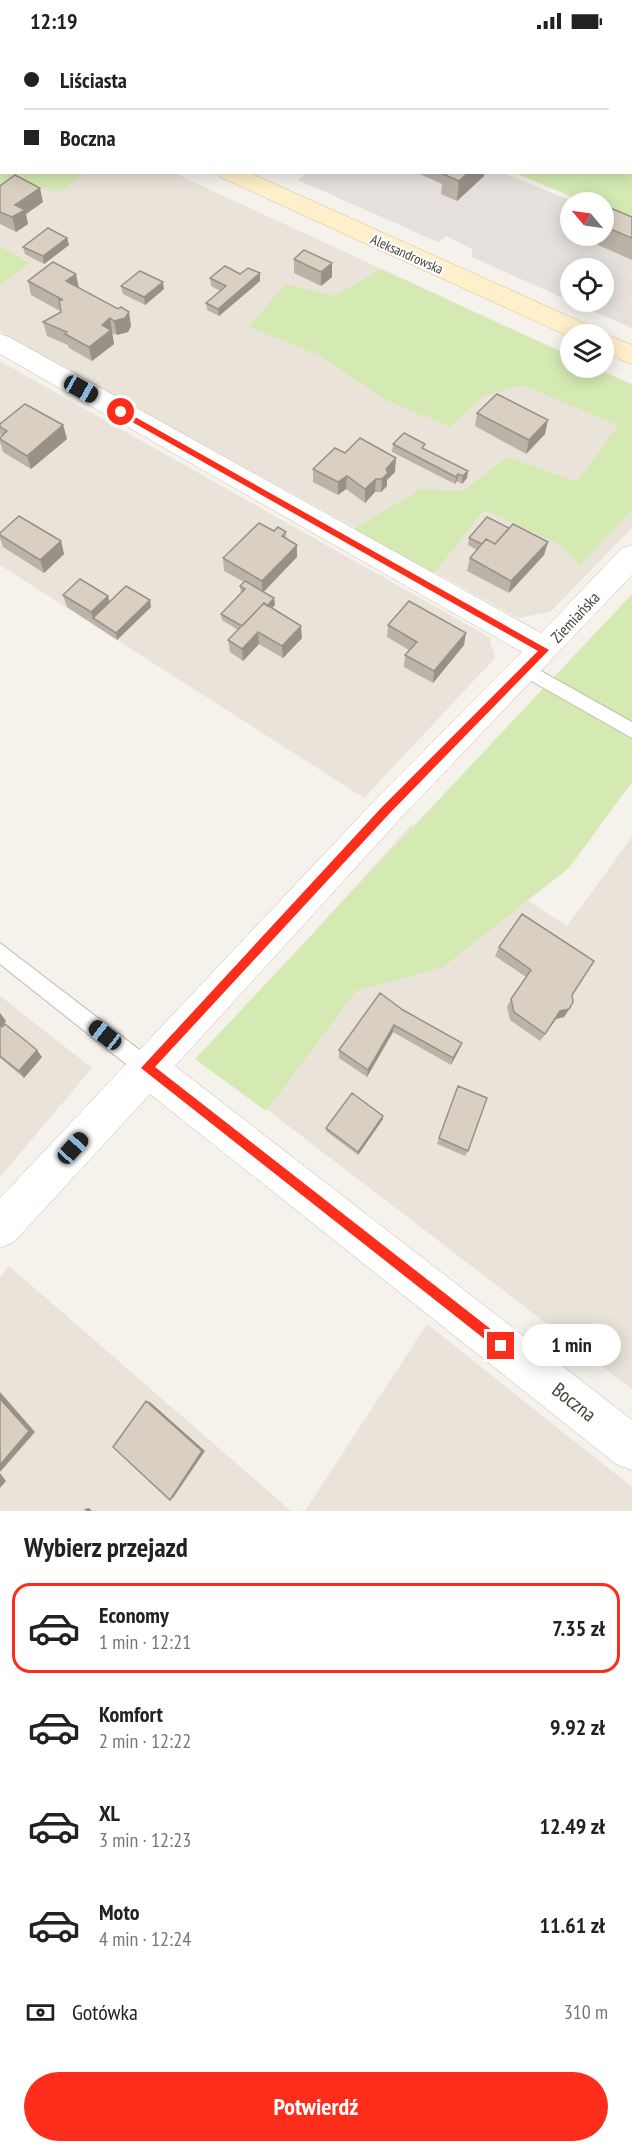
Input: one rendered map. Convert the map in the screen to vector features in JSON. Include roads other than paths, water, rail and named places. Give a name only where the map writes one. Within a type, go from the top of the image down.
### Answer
[{"type":"main road","name":"Aleksandrowska","points":[[232,174],[564,324]]},
{"type":"main road","points":[[614,347],[632,355]]},
{"type":"street","points":[[0,344],[535,660]]},
{"type":"street","name":"Ziemiańska","points":[[0,1228],[386,810],[535,660],[632,556]]},
{"type":"street","name":"Boczna","points":[[147,1068],[632,1448]]},
{"type":"lane","points":[[535,660],[632,731]]},
{"type":"lane","points":[[0,952],[147,1068]]}]
